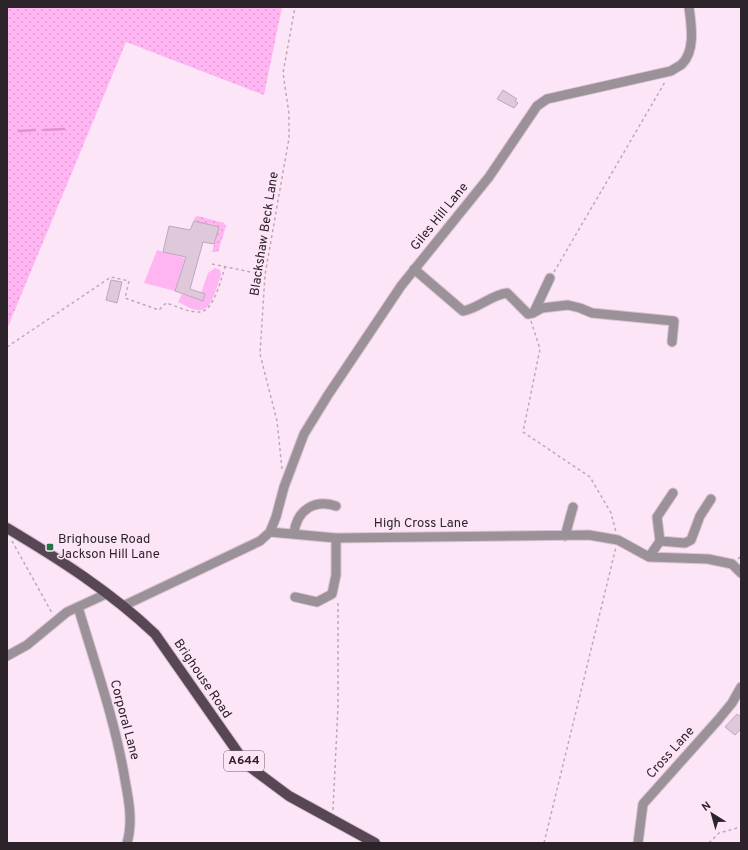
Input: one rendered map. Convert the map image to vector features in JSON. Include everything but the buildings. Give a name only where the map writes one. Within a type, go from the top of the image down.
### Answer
[{"type":"main road","name":"Brighouse Road","points":[[7,528],[67,565],[123,606],[155,634],[246,764],[290,796],[375,843]]},
{"type":"street","name":"Giles Hill Lane","points":[[270,532],[276,517],[284,487],[310,424],[414,269],[489,177],[537,106],[547,99],[671,71],[683,64],[689,53],[691,29],[689,7]]},
{"type":"street","points":[[414,269],[463,311],[501,294],[507,293],[530,314]]},
{"type":"street","points":[[530,314],[550,278]]},
{"type":"street","points":[[530,314],[542,308],[568,305],[592,313],[674,322],[672,342]]},
{"type":"street","points":[[649,557],[660,541],[657,517],[673,493]]},
{"type":"street","points":[[660,541],[685,543],[690,540],[700,516],[711,499]]},
{"type":"street","points":[[294,533],[297,521],[308,509],[320,503],[336,506]]},
{"type":"street","points":[[565,536],[573,507]]},
{"type":"street","points":[[123,606],[260,541],[270,532]]},
{"type":"street","name":"High Cross Lane","points":[[270,532],[336,538],[589,535],[618,540],[649,557],[708,559],[732,564],[741,573]]},
{"type":"street","points":[[295,598],[317,602],[332,594],[336,575],[336,538]]},
{"type":"street","points":[[7,656],[27,645],[57,620],[78,606],[106,594]]},
{"type":"street","name":"Corporal Lane","points":[[78,606],[110,706],[120,747],[130,810],[131,831],[128,843]]},
{"type":"street","name":"Cross Lane","points":[[638,843],[643,804],[718,720],[732,703],[741,687]]},
{"type":"path","name":"Blackshaw Beck Lane","points":[[282,472],[277,420],[260,354],[265,275],[289,138],[289,114],[282,73],[295,7]]},
{"type":"path","points":[[550,278],[671,71]]},
{"type":"path","points":[[212,264],[265,275]]},
{"type":"path","points":[[7,347],[111,277],[129,281],[125,298],[159,310],[166,303],[199,313],[206,311],[216,295],[225,267]]},
{"type":"path","points":[[530,314],[540,349],[523,432],[590,477],[611,513],[618,540],[544,843]]},
{"type":"path","points":[[11,540],[57,620]]},
{"type":"path","points":[[333,820],[338,706],[338,594]]},
{"type":"path","points":[[709,843],[719,833],[741,827]]},
{"type":"shaded area","points":[[7,7],[282,7],[264,95],[126,42],[7,329]]},
{"type":"shaded area","points":[[198,216],[224,223],[226,226],[218,252],[212,252],[219,227],[194,221],[195,217]]},
{"type":"shaded area","points":[[157,250],[185,258],[175,291],[144,283]]},
{"type":"shaded area","points":[[215,268],[220,270],[221,275],[212,300],[206,308],[197,310],[178,302],[182,294],[203,301],[205,294],[201,293],[208,273]]},
{"type":"waterway","points":[[44,130],[64,129]]},
{"type":"waterway","points":[[19,131],[35,130]]},
{"type":"place","name":"Brighouse Road Jackson Hill Lane","points":[[50,547]]}]
